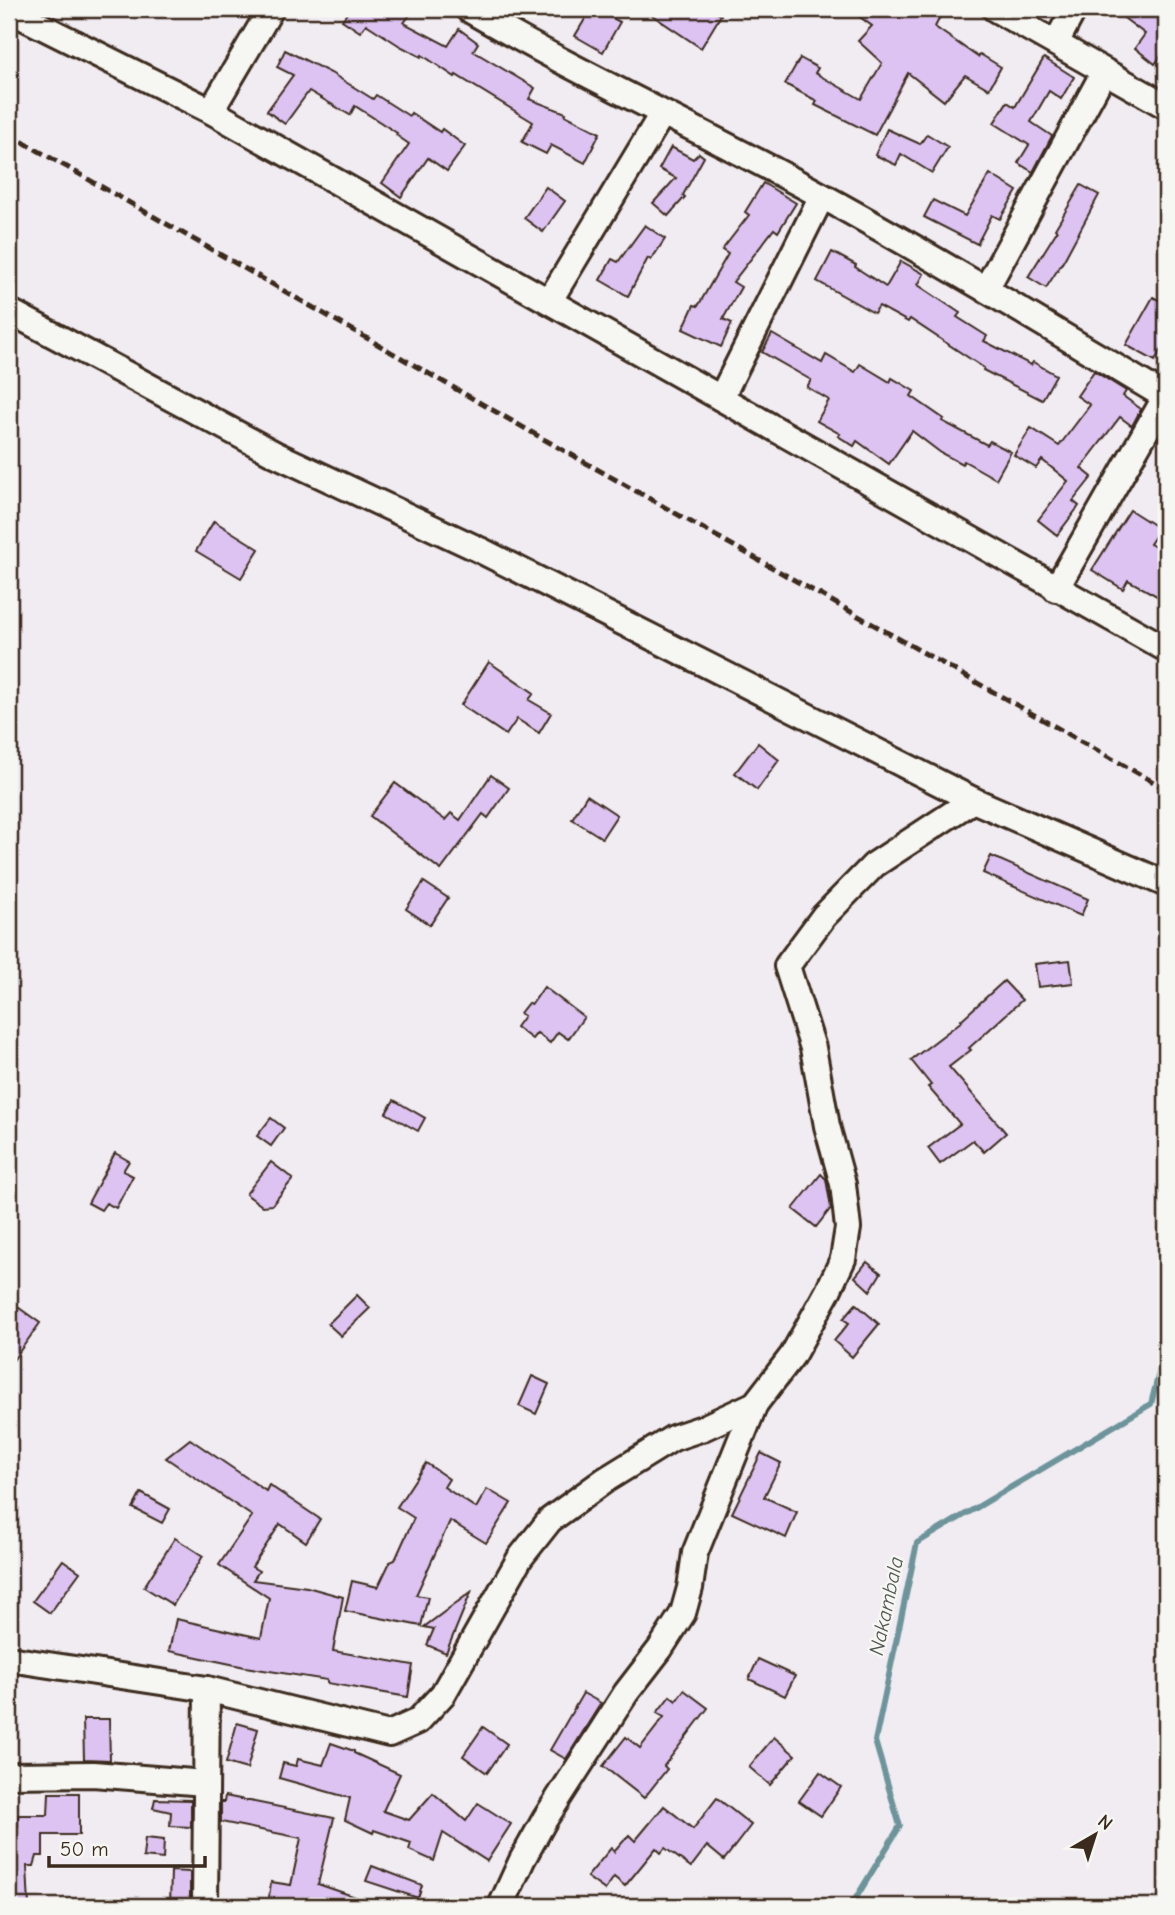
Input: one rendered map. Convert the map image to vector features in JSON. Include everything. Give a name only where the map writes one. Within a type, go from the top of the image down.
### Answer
[{"type":"street","points":[[211,111],[271,9]]},
{"type":"street","points":[[995,9],[1166,106]]},
{"type":"street","points":[[1056,43],[1074,9]]},
{"type":"street","points":[[9,10],[211,111],[1166,649]]},
{"type":"street","points":[[476,11],[662,114],[822,196],[1166,396],[1056,589]]},
{"type":"street","points":[[986,289],[1104,72]]},
{"type":"street","points":[[550,300],[662,114]]},
{"type":"street","points":[[721,398],[822,196]]},
{"type":"street","points":[[9,311],[275,454],[492,556],[973,800],[1166,884]]},
{"type":"street","points":[[501,1906],[545,1819],[626,1693],[660,1649],[683,1613],[695,1553],[755,1404],[792,1356],[843,1259],[848,1228],[843,1184],[827,1126],[813,1048],[788,966],[824,916],[874,866],[973,800]]},
{"type":"street","points":[[9,1659],[207,1689],[389,1734],[418,1721],[443,1694],[520,1558],[550,1520],[605,1480],[673,1438],[704,1428],[755,1404]]},
{"type":"street","points":[[205,1906],[207,1689]]},
{"type":"street","points":[[9,1775],[93,1774],[205,1783]]},
{"type":"building","points":[[343,9],[414,9],[404,23],[448,46],[459,29],[478,43],[473,51],[535,88],[529,99],[566,113],[565,115],[600,133],[585,163],[551,145],[546,154],[522,142],[533,122],[366,24],[360,32],[342,20],[348,12]]},
{"type":"building","points":[[591,9],[620,22],[603,52],[575,36]]},
{"type":"building","points":[[643,9],[710,9],[721,15],[701,48]]},
{"type":"building","points":[[849,9],[944,9],[935,27],[978,57],[980,54],[1001,67],[989,89],[965,75],[944,101],[908,73],[875,135],[815,105],[817,101],[785,84],[800,58],[818,68],[815,73],[861,99],[882,63],[858,41],[872,26]]},
{"type":"building","points":[[1112,9],[1150,9],[1166,21],[1166,49],[1155,64],[1135,48],[1145,34]]},
{"type":"building","points":[[285,50],[331,73],[373,99],[376,95],[440,132],[442,129],[465,146],[447,171],[428,158],[401,197],[382,183],[409,144],[355,106],[350,115],[309,91],[285,124],[267,111],[293,75],[277,67]]},
{"type":"building","points":[[1044,58],[1074,77],[1061,99],[1049,91],[1031,122],[1052,136],[1033,172],[1018,163],[1029,145],[994,123],[1007,102],[1015,107]]},
{"type":"building","points":[[887,129],[920,144],[927,134],[948,147],[932,173],[901,154],[896,165],[875,155]]},
{"type":"building","points":[[671,147],[693,159],[699,153],[704,157],[683,195],[685,197],[668,216],[653,203],[676,178],[659,169]]},
{"type":"building","points":[[990,174],[1017,191],[1000,219],[992,215],[977,244],[924,217],[933,200],[965,216]]},
{"type":"building","points":[[763,183],[796,203],[778,232],[774,229],[733,282],[741,287],[723,319],[732,323],[721,347],[683,329],[694,305],[698,306],[728,254],[722,250],[749,215],[745,212]]},
{"type":"building","points":[[1081,185],[1099,195],[1046,288],[1028,277],[1057,231],[1055,229]]},
{"type":"building","points":[[546,187],[565,201],[543,232],[524,218]]},
{"type":"building","points":[[645,225],[665,239],[651,260],[648,258],[628,296],[600,280],[612,259],[618,262]]},
{"type":"building","points":[[832,252],[856,265],[855,267],[886,287],[901,261],[924,274],[918,285],[960,313],[957,317],[987,336],[984,341],[1056,375],[1042,400],[983,370],[984,368],[910,319],[908,322],[879,306],[874,313],[817,281]]},
{"type":"building","points":[[1153,297],[1166,304],[1166,340],[1155,361],[1126,345]]},
{"type":"building","points":[[772,334],[822,363],[826,355],[855,372],[860,364],[890,382],[892,378],[914,391],[911,396],[944,419],[942,421],[987,445],[990,441],[1011,452],[996,479],[964,461],[962,464],[941,453],[912,431],[889,464],[857,441],[854,446],[838,436],[840,434],[817,421],[829,400],[807,387],[811,380],[762,352]]},
{"type":"building","points":[[1094,371],[1126,391],[1123,396],[1141,409],[1132,426],[1120,417],[1081,468],[1092,477],[1073,501],[1079,506],[1057,535],[1038,520],[1068,481],[1042,460],[1036,468],[1014,455],[1031,428],[1059,446],[1090,405],[1077,396]]},
{"type":"building","points":[[1130,510],[1160,529],[1150,544],[1166,553],[1166,601],[1128,580],[1123,589],[1092,570]]},
{"type":"building","points":[[214,521],[259,549],[241,578],[196,551]]},
{"type":"building","points":[[489,662],[534,693],[529,700],[551,713],[539,733],[517,719],[506,735],[461,705]]},
{"type":"building","points":[[758,743],[779,760],[757,790],[735,773]]},
{"type":"building","points":[[491,775],[509,788],[488,818],[483,814],[441,870],[370,816],[395,783],[445,820],[451,813],[460,820]]},
{"type":"building","points":[[587,795],[617,815],[602,838],[572,819]]},
{"type":"building","points":[[991,856],[1088,899],[1081,916],[983,873]]},
{"type":"building","points":[[424,882],[448,898],[430,925],[406,909]]},
{"type":"building","points":[[1070,960],[1073,983],[1038,987],[1035,964]]},
{"type":"building","points":[[1004,981],[1022,1000],[969,1048],[971,1050],[949,1067],[1006,1133],[984,1152],[973,1140],[940,1164],[928,1148],[960,1124],[928,1087],[931,1085],[911,1060],[962,1021]]},
{"type":"building","points":[[544,987],[584,1017],[568,1039],[558,1032],[550,1043],[537,1033],[532,1039],[516,1027],[524,1016],[520,1013],[528,1003],[532,1004]]},
{"type":"building","points":[[394,1100],[425,1118],[418,1131],[386,1113]]},
{"type":"building","points":[[271,1118],[284,1128],[271,1146],[257,1136]]},
{"type":"building","points":[[115,1153],[129,1161],[123,1171],[133,1176],[116,1208],[106,1203],[101,1210],[88,1203]]},
{"type":"building","points":[[271,1162],[293,1179],[272,1205],[262,1206],[246,1194]]},
{"type":"building","points":[[821,1174],[826,1179],[831,1208],[816,1227],[793,1209]]},
{"type":"building","points":[[867,1262],[881,1273],[870,1291],[855,1277]]},
{"type":"building","points":[[357,1295],[370,1308],[341,1336],[328,1324]]},
{"type":"building","points":[[856,1304],[879,1324],[852,1357],[834,1341],[849,1323],[843,1319]]},
{"type":"building","points":[[15,1305],[40,1323],[9,1366],[9,1315]]},
{"type":"building","points":[[532,1376],[549,1384],[536,1414],[519,1406]]},
{"type":"building","points":[[190,1439],[266,1491],[269,1485],[320,1519],[306,1542],[280,1524],[252,1567],[259,1571],[253,1580],[307,1587],[343,1597],[333,1651],[413,1665],[408,1697],[169,1651],[176,1619],[261,1638],[269,1598],[219,1565],[252,1516],[166,1458]]},
{"type":"building","points":[[761,1453],[781,1463],[764,1497],[797,1512],[786,1538],[732,1513]]},
{"type":"building","points":[[426,1463],[449,1479],[444,1487],[476,1508],[487,1489],[511,1503],[486,1543],[450,1521],[416,1595],[428,1597],[421,1626],[345,1611],[352,1581],[378,1587],[390,1562],[395,1560],[414,1518],[397,1507]]},
{"type":"building","points":[[141,1493],[170,1509],[162,1523],[133,1508]]},
{"type":"building","points":[[175,1538],[203,1556],[173,1605],[144,1587]]},
{"type":"building","points":[[63,1560],[80,1572],[50,1613],[33,1601]]},
{"type":"building","points":[[471,1592],[446,1653],[427,1645],[434,1629],[424,1627]]},
{"type":"building","points":[[758,1659],[795,1676],[785,1696],[749,1679]]},
{"type":"building","points":[[684,1690],[708,1708],[664,1766],[667,1769],[644,1798],[603,1766],[626,1737],[640,1748],[664,1717],[657,1713],[670,1696],[676,1701]]},
{"type":"building","points":[[583,1693],[601,1703],[566,1759],[550,1750]]},
{"type":"building","points":[[83,1719],[109,1719],[110,1760],[84,1759]]},
{"type":"building","points":[[237,1723],[258,1729],[247,1769],[226,1763]]},
{"type":"building","points":[[483,1727],[507,1744],[487,1773],[463,1756]]},
{"type":"building","points":[[774,1737],[795,1755],[770,1785],[749,1767]]},
{"type":"building","points":[[331,1743],[354,1751],[400,1774],[383,1811],[409,1820],[433,1793],[466,1821],[478,1803],[511,1824],[487,1861],[443,1833],[434,1861],[409,1850],[411,1843],[374,1830],[373,1833],[345,1820],[350,1798],[279,1778],[283,1763],[296,1766],[298,1759],[323,1765]]},
{"type":"building","points":[[820,1772],[841,1787],[821,1816],[799,1801]]},
{"type":"building","points":[[49,1793],[79,1793],[79,1835],[43,1835],[43,1856],[37,1856],[34,1866],[27,1866],[29,1906],[9,1906],[9,1826],[18,1826],[18,1815],[48,1815]]},
{"type":"building","points":[[225,1796],[334,1818],[318,1884],[376,1904],[375,1906],[268,1906],[271,1882],[291,1885],[301,1838],[221,1822],[221,1802],[224,1802]]},
{"type":"building","points":[[717,1798],[751,1825],[724,1860],[707,1846],[691,1867],[665,1848],[661,1853],[656,1848],[625,1886],[614,1877],[605,1890],[587,1877],[611,1848],[614,1852],[629,1835],[635,1841],[664,1806],[693,1829]]},
{"type":"building","points":[[155,1799],[191,1800],[191,1827],[170,1826],[171,1812],[153,1808]]},
{"type":"building","points":[[145,1838],[164,1840],[163,1859],[143,1857]]},
{"type":"building","points":[[372,1866],[422,1885],[418,1898],[366,1881]]},
{"type":"building","points":[[171,1871],[190,1872],[190,1906],[170,1906]]},
{"type":"waterway","name":"Nakambala","points":[[851,1906],[900,1826],[875,1741],[917,1543],[1151,1404],[1166,1345]]},
{"type":"railway","points":[[9,134],[547,441],[1166,789]]}]
